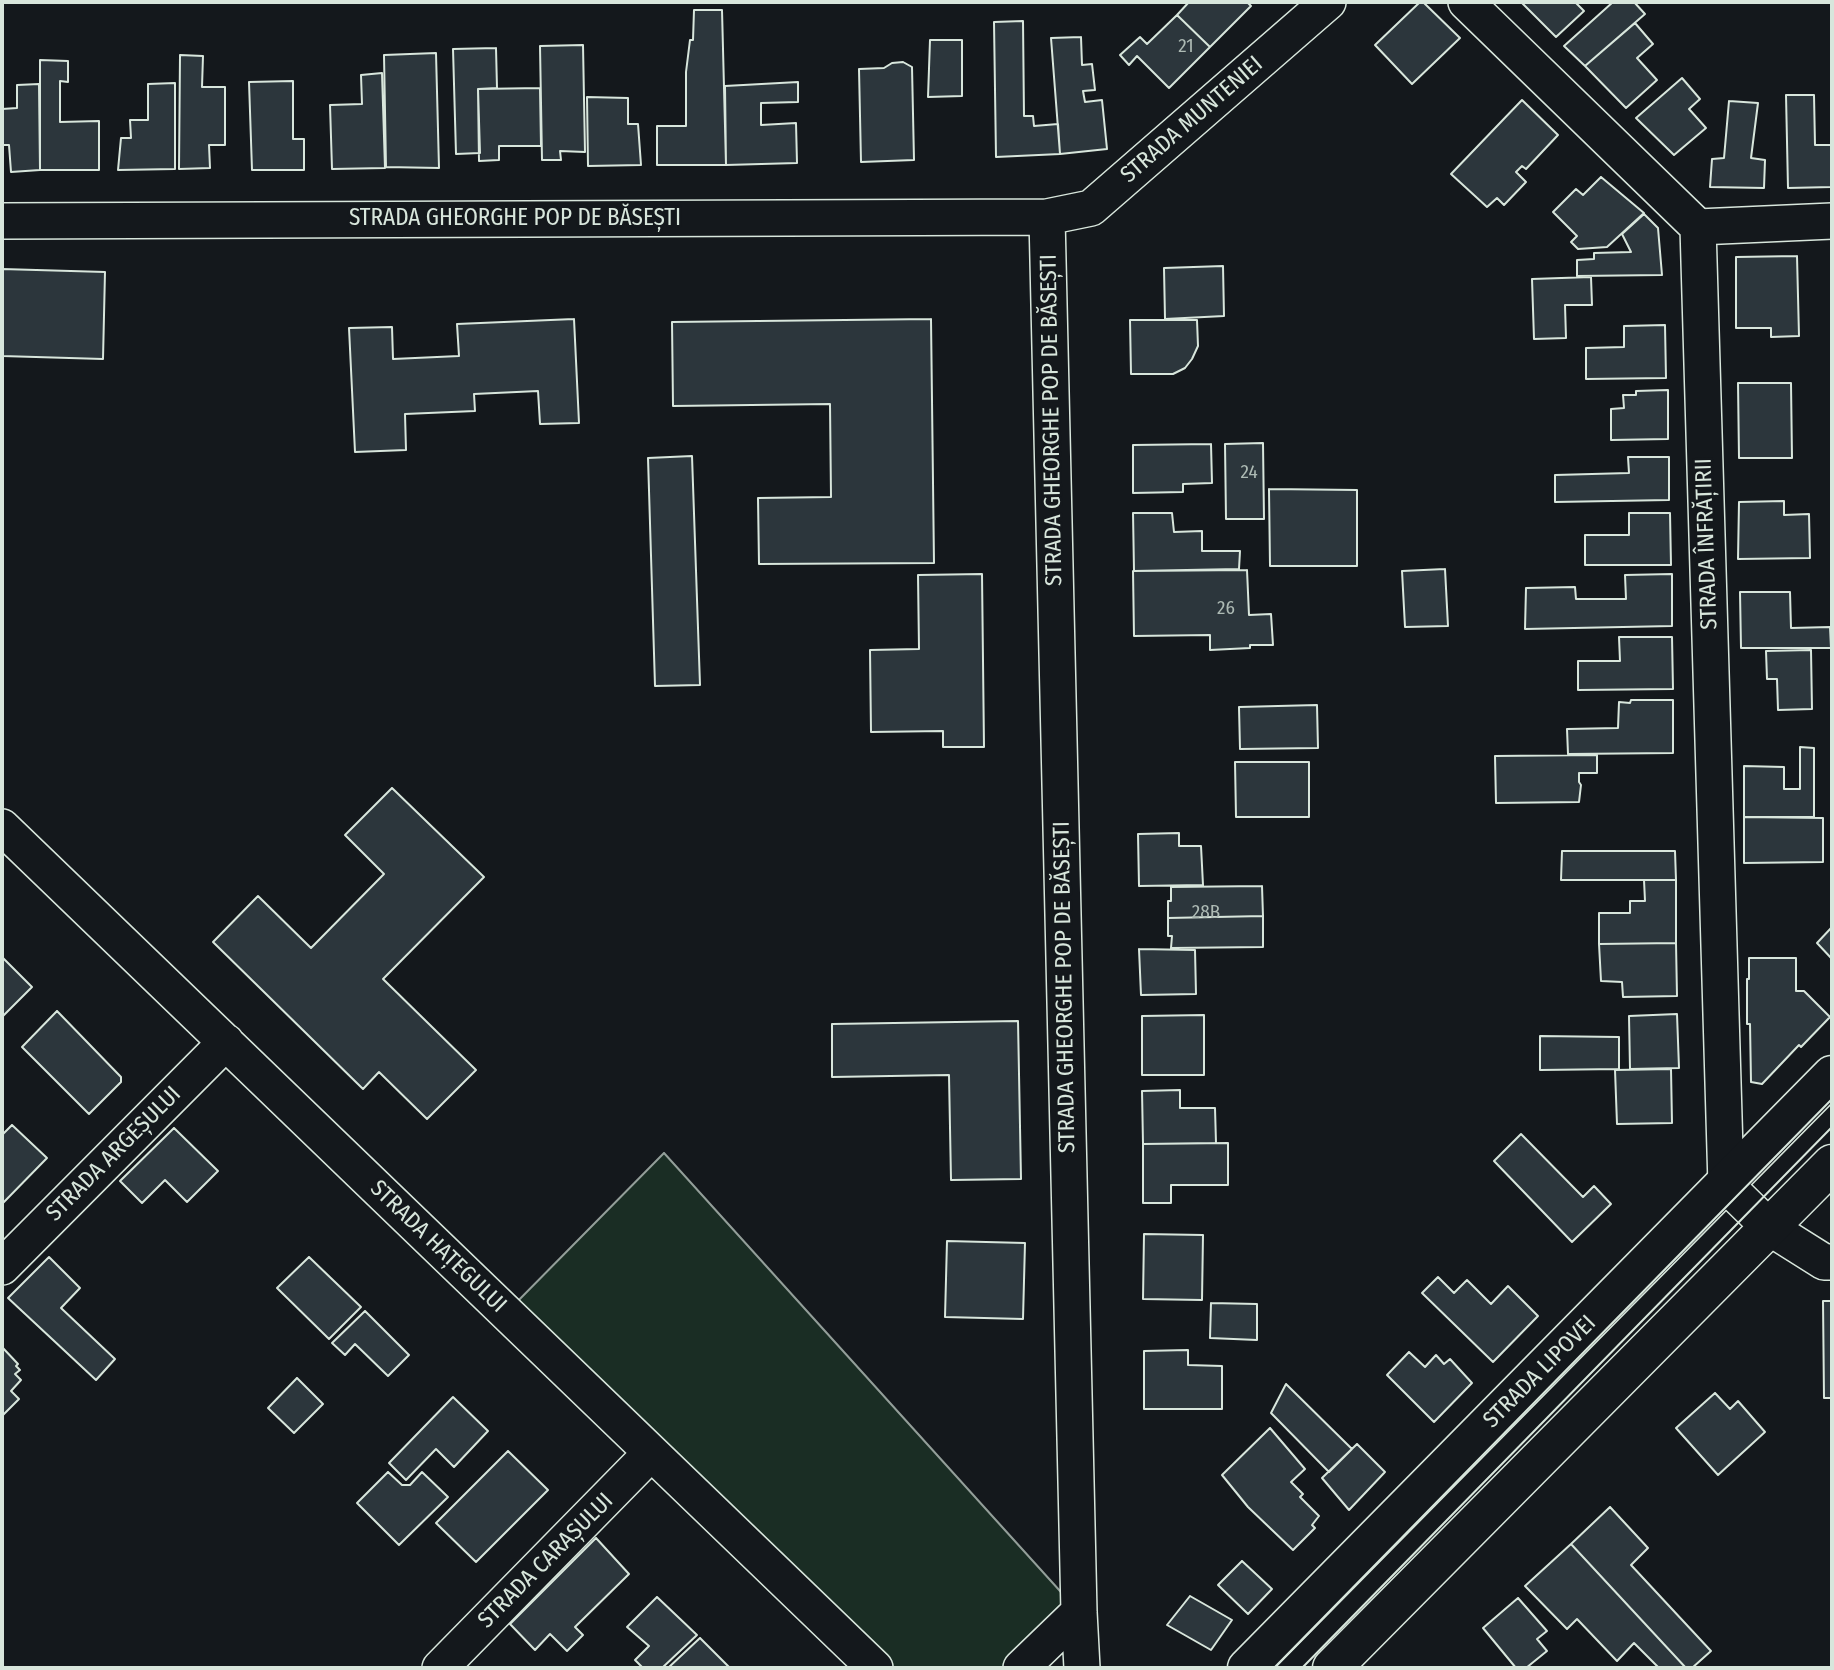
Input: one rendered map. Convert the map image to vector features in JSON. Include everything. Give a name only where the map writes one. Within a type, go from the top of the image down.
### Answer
[{"type":"street","name":"STRADA MUNTENIEI","points":[[1047,217],[1091,208],[1328,2]]},
{"type":"street","points":[[1466,2],[1698,228],[1832,221]]},
{"type":"street","name":"STRADA GHEORGHE POP DE BĂSEȘTI","points":[[2,221],[1047,217],[1082,1668]]},
{"type":"street","name":"STRADA ÎNFRĂȚIRII","points":[[1698,228],[1726,1185]]},
{"type":"street","name":"STRADA HAȚEGULUI","points":[[2,827],[875,1668]]},
{"type":"street","name":"STRADA ARGEȘULUI","points":[[2,1267],[226,1042]]},
{"type":"street","name":"STRADA LIPOVEI","points":[[1247,1668],[1832,1075]]},
{"type":"street","points":[[1332,1668],[1832,1164]]},
{"type":"street","points":[[1726,1185],[1770,1228],[1824,1262],[1832,1262]]},
{"type":"street","name":"STRADA CARAȘULUI","points":[[440,1668],[651,1453]]},
{"type":"street","points":[[1021,1668],[1079,1612]]},
{"type":"green space","points":[[664,1153],[1079,1612],[1021,1668],[876,1668],[506,1313]]},
{"type":"building","points":[[1189,2],[1247,2],[1251,6],[1210,47],[1177,15]]},
{"type":"building","points":[[1420,2],[1460,38],[1412,84],[1375,45]]},
{"type":"building","points":[[1575,2],[1584,11],[1556,37],[1522,3]]},
{"type":"building","points":[[1613,2],[1634,2],[1645,14],[1585,66],[1564,46]]},
{"type":"building","points":[[694,10],[722,10],[726,165],[657,165],[657,126],[686,126],[686,72],[690,40],[693,40]]},
{"type":"building","points":[[1177,15],[1210,47],[1169,88],[1137,56],[1129,65],[1120,55],[1140,37],[1147,44]]},
{"type":"building","points":[[1023,21],[1024,116],[1033,116],[1034,126],[1058,124],[1060,154],[996,157],[994,22]]},
{"type":"building","points":[[1635,23],[1653,44],[1637,58],[1657,80],[1626,108],[1585,66]]},
{"type":"building","points":[[1081,37],[1082,65],[1092,64],[1095,90],[1083,91],[1085,102],[1102,100],[1107,149],[1060,154],[1051,38]]},
{"type":"building","points":[[930,40],[962,40],[962,96],[928,97]]},
{"type":"building","points":[[583,45],[585,152],[560,151],[561,160],[542,160],[540,46]]},
{"type":"building","points":[[496,48],[497,88],[478,89],[480,153],[456,154],[453,49]]},
{"type":"building","points":[[436,53],[439,168],[386,167],[384,55]]},
{"type":"building","points":[[180,55],[203,56],[202,87],[225,87],[225,145],[209,145],[210,168],[179,169]]},
{"type":"building","points":[[40,60],[68,61],[68,82],[60,81],[60,122],[99,121],[99,170],[40,170]]},
{"type":"building","points":[[903,62],[912,67],[914,160],[861,162],[859,69],[884,68],[892,63]]},
{"type":"building","points":[[382,73],[385,168],[332,169],[330,105],[362,104],[361,75]]},
{"type":"building","points":[[1682,78],[1700,99],[1689,109],[1706,128],[1674,155],[1636,118]]},
{"type":"building","points":[[293,81],[293,139],[304,139],[304,170],[252,170],[249,82]]},
{"type":"building","points":[[798,82],[798,102],[761,103],[761,125],[796,123],[797,163],[726,165],[725,86]]},
{"type":"building","points":[[175,83],[175,169],[118,170],[121,138],[131,138],[130,120],[148,120],[148,84]]},
{"type":"building","points":[[39,84],[40,170],[11,172],[9,145],[2,145],[2,109],[17,108],[17,85]]},
{"type":"building","points":[[540,88],[541,146],[499,146],[499,160],[479,161],[478,89]]},
{"type":"building","points":[[1786,95],[1814,95],[1815,145],[1832,145],[1832,187],[1788,188]]},
{"type":"building","points":[[587,97],[628,98],[628,124],[638,124],[641,165],[588,166]]},
{"type":"building","points":[[1522,100],[1558,135],[1526,169],[1522,166],[1516,172],[1526,182],[1504,205],[1497,198],[1487,207],[1451,174]]},
{"type":"building","points":[[1729,101],[1758,103],[1751,158],[1765,160],[1764,188],[1710,187],[1712,159],[1724,158]]},
{"type":"building","points":[[1601,177],[1644,213],[1607,247],[1578,249],[1571,242],[1577,236],[1553,212],[1576,189],[1583,195]]},
{"type":"building","points":[[1644,214],[1658,228],[1662,275],[1577,276],[1577,260],[1594,259],[1594,253],[1631,252],[1622,234]]},
{"type":"building","points":[[1797,256],[1799,336],[1771,337],[1771,328],[1736,328],[1736,257]]},
{"type":"building","points":[[1223,266],[1224,316],[1165,319],[1164,268]]},
{"type":"building","points":[[2,269],[105,272],[103,359],[2,356]]},
{"type":"building","points":[[1591,277],[1592,305],[1565,305],[1566,338],[1534,339],[1532,279]]},
{"type":"building","points":[[574,319],[579,423],[540,424],[538,391],[474,394],[475,411],[405,414],[406,450],[355,452],[349,328],[392,327],[393,359],[459,356],[457,324]]},
{"type":"building","points":[[931,319],[934,563],[759,564],[758,498],[831,497],[830,404],[673,406],[672,322]]},
{"type":"building","points":[[1130,320],[1197,320],[1198,346],[1192,359],[1185,368],[1173,374],[1131,374]]},
{"type":"building","points":[[1665,325],[1666,378],[1586,379],[1586,348],[1624,347],[1624,326]]},
{"type":"building","points":[[1738,383],[1791,383],[1792,458],[1739,458]]},
{"type":"building","points":[[1668,390],[1668,439],[1611,440],[1611,409],[1624,408],[1623,395],[1636,395],[1636,391]]},
{"type":"building","points":[[1263,443],[1264,519],[1226,519],[1225,444]]},
{"type":"building","points":[[1211,444],[1212,483],[1183,484],[1183,492],[1133,493],[1133,445]]},
{"type":"building","points":[[692,456],[700,685],[655,686],[648,458]]},
{"type":"building","points":[[1628,457],[1669,457],[1669,500],[1555,502],[1555,475],[1629,473]]},
{"type":"building","points":[[1269,489],[1357,490],[1357,566],[1270,566]]},
{"type":"building","points":[[1784,501],[1784,515],[1809,514],[1810,558],[1738,559],[1739,502]]},
{"type":"building","points":[[1133,513],[1172,513],[1174,532],[1202,531],[1202,551],[1240,551],[1239,569],[1134,571]]},
{"type":"building","points":[[1629,513],[1670,513],[1671,565],[1585,565],[1585,535],[1629,535]]},
{"type":"building","points":[[1445,569],[1448,626],[1405,627],[1402,571]]},
{"type":"building","points":[[1247,570],[1249,615],[1271,614],[1273,645],[1210,650],[1210,635],[1134,636],[1133,571]]},
{"type":"building","points":[[982,574],[984,747],[943,747],[943,731],[871,732],[870,650],[919,649],[918,575]]},
{"type":"building","points":[[1672,574],[1672,626],[1525,629],[1526,588],[1575,587],[1576,599],[1626,599],[1625,575]]},
{"type":"building","points":[[1740,592],[1790,592],[1791,628],[1830,627],[1831,648],[1741,648]]},
{"type":"building","points":[[1619,637],[1672,637],[1673,689],[1578,690],[1578,661],[1620,661]]},
{"type":"building","points":[[1811,650],[1812,709],[1778,710],[1777,679],[1767,679],[1766,651]]},
{"type":"building","points":[[1631,700],[1673,700],[1673,753],[1568,754],[1567,729],[1618,728],[1619,702],[1630,703]]},
{"type":"building","points":[[1317,705],[1318,748],[1240,749],[1239,707]]},
{"type":"building","points":[[1800,747],[1814,748],[1814,817],[1744,817],[1744,766],[1784,767],[1784,789],[1800,789]]},
{"type":"building","points":[[1597,755],[1597,773],[1579,773],[1579,802],[1496,803],[1495,756]]},
{"type":"building","points":[[1235,762],[1309,762],[1309,817],[1236,817]]},
{"type":"building","points":[[392,788],[484,877],[383,979],[476,1070],[427,1119],[379,1072],[363,1089],[213,942],[258,896],[311,948],[384,874],[345,835]]},
{"type":"building","points":[[1744,817],[1823,818],[1823,862],[1744,863]]},
{"type":"building","points":[[1179,833],[1179,846],[1201,846],[1203,885],[1139,886],[1138,834]]},
{"type":"building","points":[[1562,851],[1675,851],[1676,880],[1561,880]]},
{"type":"building","points":[[1644,880],[1676,880],[1676,943],[1599,944],[1599,913],[1630,913],[1630,901],[1645,901]]},
{"type":"building","points":[[1262,886],[1263,916],[1168,918],[1171,887]]},
{"type":"building","points":[[1263,916],[1263,947],[1171,948],[1172,936],[1168,936],[1168,918]]},
{"type":"building","points":[[1832,927],[1832,959],[1817,943]]},
{"type":"building","points":[[1676,943],[1677,996],[1623,997],[1622,982],[1601,981],[1599,944]]},
{"type":"building","points":[[1139,949],[1195,950],[1196,994],[1141,995]]},
{"type":"building","points":[[2,957],[32,987],[2,1017]]},
{"type":"building","points":[[1749,958],[1796,958],[1796,991],[1804,991],[1830,1017],[1762,1084],[1751,1082],[1750,1024],[1747,1024]]},
{"type":"building","points":[[57,1011],[121,1077],[121,1082],[89,1114],[22,1047]]},
{"type":"building","points":[[1677,1014],[1679,1068],[1630,1069],[1629,1016]]},
{"type":"building","points":[[1204,1015],[1204,1075],[1142,1075],[1142,1016]]},
{"type":"building","points":[[1018,1021],[1021,1179],[951,1180],[949,1075],[832,1077],[832,1024]]},
{"type":"building","points":[[1540,1036],[1619,1037],[1619,1069],[1540,1070]]},
{"type":"building","points":[[1671,1069],[1672,1123],[1617,1124],[1615,1070]]},
{"type":"building","points":[[1180,1090],[1180,1108],[1215,1108],[1216,1143],[1143,1144],[1142,1091]]},
{"type":"building","points":[[12,1125],[47,1158],[2,1204],[2,1135]]},
{"type":"building","points":[[174,1128],[218,1171],[187,1202],[165,1180],[142,1203],[120,1181]]},
{"type":"building","points":[[1521,1134],[1583,1197],[1594,1186],[1611,1204],[1572,1242],[1494,1161]]},
{"type":"building","points":[[1228,1143],[1228,1185],[1171,1185],[1171,1203],[1143,1203],[1143,1144]]},
{"type":"building","points":[[1144,1234],[1203,1235],[1202,1300],[1143,1299]]},
{"type":"building","points":[[947,1241],[1025,1243],[1023,1319],[945,1317]]},
{"type":"building","points":[[49,1257],[80,1288],[61,1308],[115,1359],[96,1380],[8,1298]]},
{"type":"building","points":[[309,1257],[361,1307],[329,1339],[277,1288]]},
{"type":"building","points":[[1438,1277],[1454,1293],[1467,1280],[1491,1304],[1508,1286],[1538,1316],[1493,1362],[1422,1293]]},
{"type":"building","points":[[1823,1301],[1832,1301],[1832,1398],[1824,1398]]},
{"type":"building","points":[[1211,1303],[1257,1304],[1257,1340],[1210,1338]]},
{"type":"building","points":[[365,1311],[409,1355],[388,1376],[355,1344],[345,1355],[332,1343]]},
{"type":"building","points":[[2,1347],[18,1364],[16,1366],[20,1370],[15,1374],[21,1380],[11,1391],[19,1399],[2,1416]]},
{"type":"building","points":[[1188,1350],[1188,1365],[1222,1366],[1222,1409],[1144,1409],[1144,1351]]},
{"type":"building","points":[[1409,1352],[1425,1367],[1436,1355],[1444,1364],[1450,1359],[1472,1383],[1434,1422],[1387,1375]]},
{"type":"building","points":[[297,1378],[323,1404],[294,1433],[268,1408]]},
{"type":"building","points":[[1286,1384],[1352,1449],[1329,1472],[1271,1413]]},
{"type":"building","points":[[1715,1393],[1730,1409],[1738,1401],[1765,1432],[1718,1475],[1676,1428]]},
{"type":"building","points":[[453,1397],[488,1431],[454,1467],[436,1449],[406,1480],[389,1463]]},
{"type":"building","points":[[1270,1428],[1305,1469],[1291,1482],[1303,1494],[1300,1497],[1319,1516],[1312,1525],[1315,1528],[1293,1550],[1248,1507],[1222,1475]]},
{"type":"building","points":[[1357,1444],[1385,1472],[1349,1510],[1322,1478]]},
{"type":"building","points":[[508,1451],[548,1490],[476,1562],[436,1523]]},
{"type":"building","points":[[388,1472],[402,1485],[410,1485],[422,1472],[448,1497],[399,1545],[357,1503]]},
{"type":"building","points":[[1610,1507],[1648,1548],[1631,1565],[1711,1651],[1692,1668],[1686,1668],[1571,1544]]},
{"type":"building","points":[[596,1538],[629,1574],[575,1627],[583,1635],[567,1651],[550,1634],[535,1650],[510,1624]]},
{"type":"building","points":[[1571,1544],[1686,1668],[1659,1668],[1634,1643],[1617,1661],[1577,1619],[1567,1629],[1525,1586]]},
{"type":"building","points":[[1242,1561],[1272,1589],[1248,1614],[1218,1585]]},
{"type":"building","points":[[1190,1596],[1232,1620],[1211,1650],[1167,1625]]},
{"type":"building","points":[[657,1597],[697,1635],[662,1668],[643,1668],[635,1660],[649,1646],[627,1627]]},
{"type":"building","points":[[1518,1598],[1547,1631],[1537,1639],[1547,1651],[1526,1668],[1516,1668],[1483,1628]]},
{"type":"building","points":[[700,1638],[730,1668],[668,1668]]},
{"type":"tram line","points":[[1274,1668],[1832,1099]]},
{"type":"tram line","points":[[1302,1668],[1832,1127]]}]
